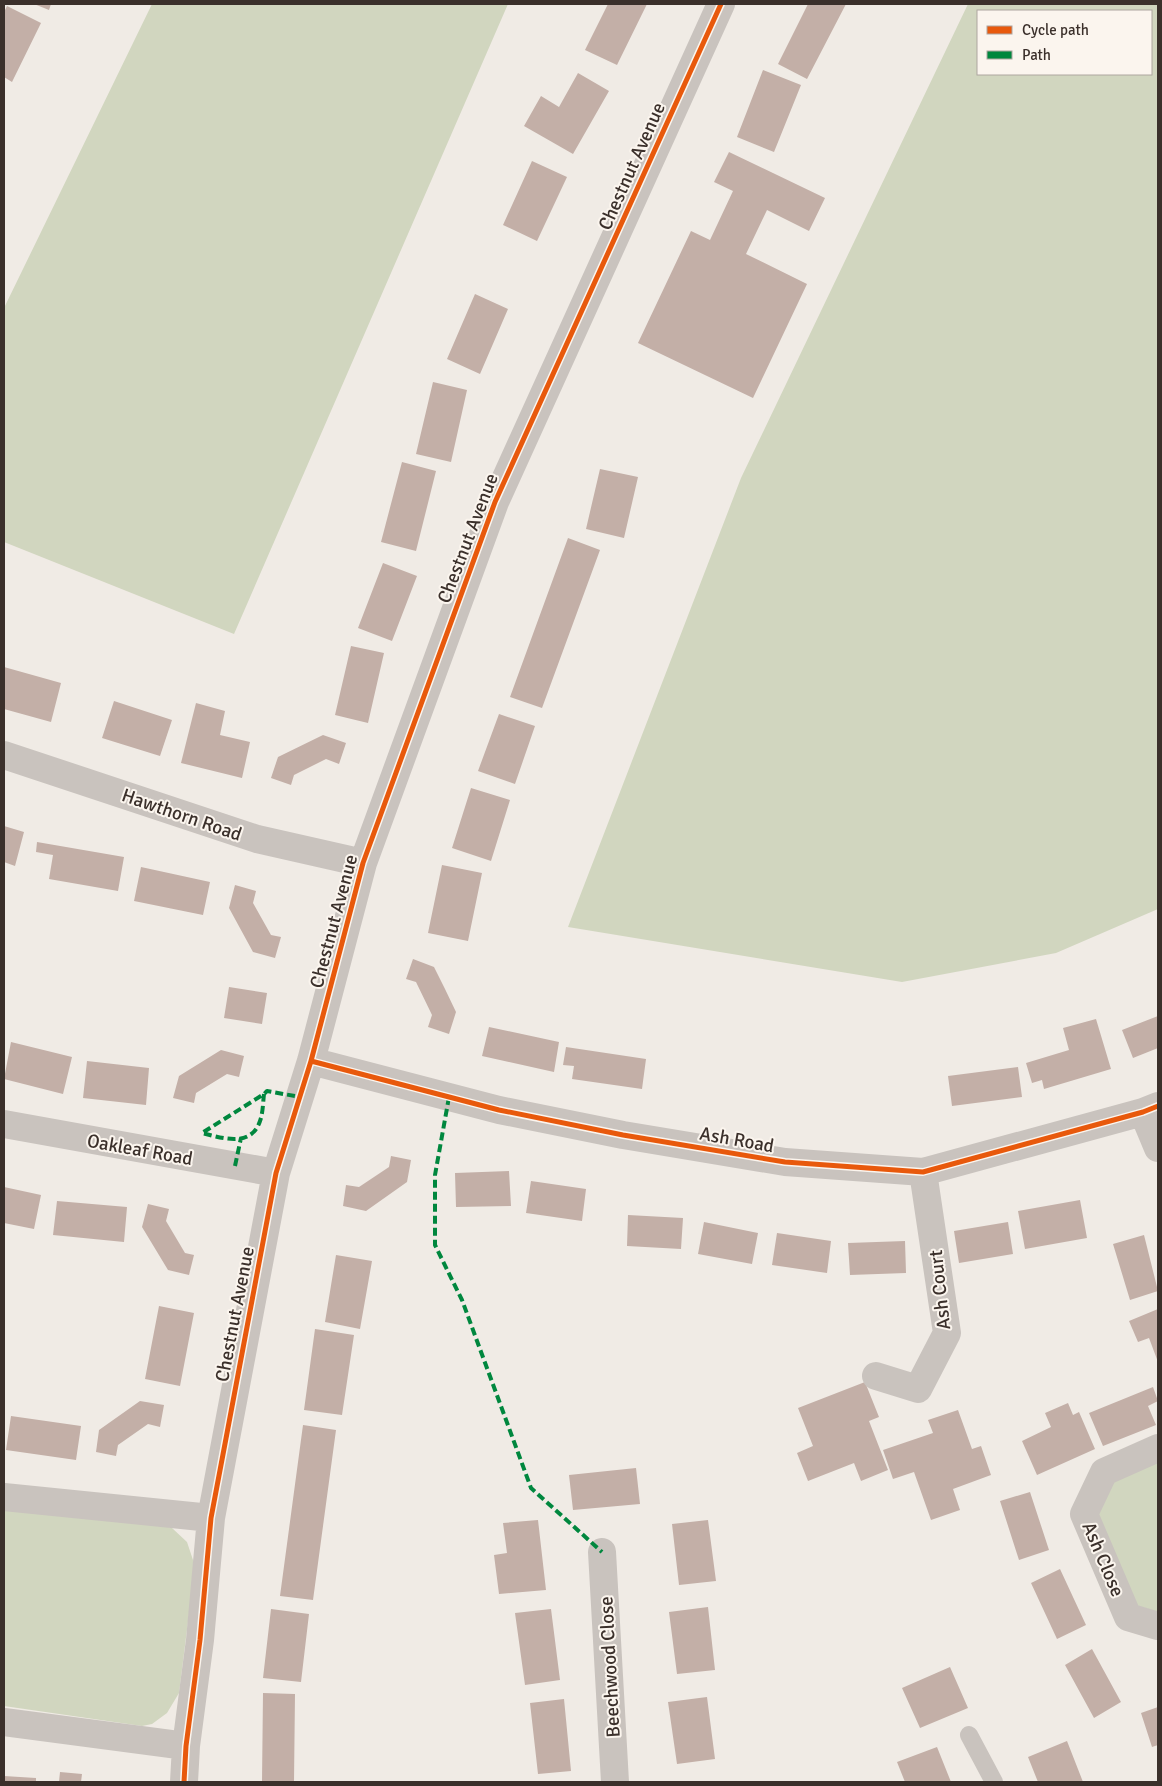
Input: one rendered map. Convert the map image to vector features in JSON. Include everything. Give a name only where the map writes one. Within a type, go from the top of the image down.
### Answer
[{"type":"street","name":"Chestnut Avenue","points":[[184,1782],[186,1746],[200,1640],[211,1518],[276,1173],[311,1062],[363,864],[495,502],[721,4]]},
{"type":"street","name":"Hawthorn Road","points":[[4,755],[257,839],[363,864]]},
{"type":"street","name":"Ash Road","points":[[311,1062],[499,1110],[623,1135],[785,1162],[923,1172],[1151,1109]]},
{"type":"street","points":[[1151,1109],[1158,1148]]},
{"type":"street","name":"Oakleaf Road","points":[[4,1124],[276,1173]]},
{"type":"street","name":"Ash Court","points":[[876,1376],[918,1389],[947,1333],[923,1172]]},
{"type":"street","name":"Ash Close","points":[[1158,1448],[1104,1472],[1084,1514],[1128,1617],[1158,1626]]},
{"type":"street","points":[[4,1497],[211,1518]]},
{"type":"street","name":"Beechwood Close","points":[[602,1552],[615,1782]]},
{"type":"street","points":[[4,1722],[186,1746]]},
{"type":"lane","points":[[969,1734],[994,1782]]},
{"type":"green space","points":[[152,4],[508,4],[234,634],[4,542],[4,308]]},
{"type":"green space","points":[[968,4],[1158,4],[1158,909],[1056,953],[902,982],[568,927],[741,478]]},
{"type":"green space","points":[[1158,1459],[1158,1612],[1135,1605],[1097,1512],[1112,1480]]},
{"type":"green space","points":[[13,1508],[152,1523],[172,1528],[187,1542],[195,1566],[179,1693],[167,1713],[152,1724],[142,1726],[4,1706],[4,1511]]},
{"type":"building","points":[[34,4],[51,4],[49,10]]},
{"type":"building","points":[[608,4],[647,4],[617,65],[585,50]]},
{"type":"building","points":[[808,4],[846,4],[807,79],[778,64]]},
{"type":"building","points":[[7,6],[41,23],[12,82],[4,77],[4,12]]},
{"type":"building","points":[[763,70],[801,85],[774,152],[737,137]]},
{"type":"building","points":[[578,73],[609,91],[573,154],[524,126],[541,96],[559,107]]},
{"type":"building","points":[[729,152],[825,198],[809,231],[767,210],[746,254],[807,284],[753,398],[638,343],[691,231],[710,240],[733,191],[714,182]]},
{"type":"building","points":[[532,161],[567,177],[537,241],[503,225]]},
{"type":"building","points":[[475,294],[508,309],[480,374],[447,359]]},
{"type":"building","points":[[433,382],[467,390],[451,462],[416,454]]},
{"type":"building","points":[[402,462],[436,471],[416,551],[381,542]]},
{"type":"building","points":[[600,469],[638,477],[624,538],[586,529]]},
{"type":"building","points":[[568,538],[600,550],[542,708],[510,697]]},
{"type":"building","points":[[383,563],[417,576],[392,641],[358,628]]},
{"type":"building","points":[[351,646],[384,653],[368,723],[335,715]]},
{"type":"building","points":[[4,667],[61,683],[51,722],[4,709]]},
{"type":"building","points":[[114,701],[172,720],[160,756],[102,738]]},
{"type":"building","points":[[196,703],[225,711],[220,735],[250,742],[242,778],[181,763]]},
{"type":"building","points":[[499,714],[535,726],[515,784],[478,771]]},
{"type":"building","points":[[323,735],[346,743],[339,764],[326,759],[294,775],[291,785],[271,778],[278,757]]},
{"type":"building","points":[[471,788],[510,800],[491,861],[452,848]]},
{"type":"building","points":[[4,826],[24,832],[15,866],[4,862]]},
{"type":"building","points":[[37,842],[124,857],[118,891],[49,879],[53,855],[36,852]]},
{"type":"building","points":[[442,865],[482,873],[468,941],[428,933]]},
{"type":"building","points":[[141,867],[210,882],[203,915],[134,901]]},
{"type":"building","points":[[235,885],[256,891],[253,903],[271,935],[281,937],[275,958],[253,952],[229,908]]},
{"type":"building","points":[[413,959],[434,967],[445,989],[456,1012],[449,1034],[428,1027],[432,1015],[416,982],[406,979]]},
{"type":"building","points":[[229,987],[267,993],[262,1024],[224,1018]]},
{"type":"building","points":[[1158,1016],[1158,1048],[1133,1058],[1122,1030]]},
{"type":"building","points":[[1096,1019],[1111,1069],[1044,1089],[1042,1080],[1032,1083],[1026,1063],[1069,1050],[1063,1028]]},
{"type":"building","points":[[489,1027],[559,1042],[554,1072],[482,1056]]},
{"type":"building","points":[[11,1042],[72,1057],[63,1094],[4,1079]]},
{"type":"building","points":[[566,1047],[646,1059],[642,1089],[572,1079],[574,1066],[563,1065]]},
{"type":"building","points":[[221,1050],[244,1056],[239,1077],[227,1074],[196,1093],[194,1103],[173,1098],[179,1076]]},
{"type":"building","points":[[87,1061],[149,1068],[146,1105],[83,1098]]},
{"type":"building","points":[[1018,1067],[1022,1097],[952,1106],[948,1076]]},
{"type":"building","points":[[391,1156],[411,1160],[407,1182],[366,1211],[343,1206],[346,1185],[359,1187],[389,1167]]},
{"type":"building","points":[[509,1171],[511,1206],[456,1207],[455,1173]]},
{"type":"building","points":[[531,1181],[586,1189],[582,1221],[526,1213]]},
{"type":"building","points":[[4,1187],[41,1195],[34,1229],[4,1223]]},
{"type":"building","points":[[1080,1200],[1087,1238],[1025,1249],[1018,1211]]},
{"type":"building","points":[[57,1201],[127,1207],[124,1242],[53,1235]]},
{"type":"building","points":[[148,1204],[169,1209],[166,1221],[185,1253],[194,1255],[189,1275],[168,1270],[142,1227]]},
{"type":"building","points":[[628,1215],[683,1218],[681,1249],[627,1246]]},
{"type":"building","points":[[704,1222],[758,1233],[752,1264],[698,1254]]},
{"type":"building","points":[[1008,1222],[1013,1254],[959,1263],[954,1231]]},
{"type":"building","points":[[777,1233],[831,1241],[827,1273],[772,1265]]},
{"type":"building","points":[[1144,1235],[1158,1291],[1130,1300],[1113,1244]]},
{"type":"building","points":[[905,1241],[906,1273],[850,1275],[848,1243]]},
{"type":"building","points":[[336,1255],[372,1261],[360,1329],[325,1322]]},
{"type":"building","points":[[159,1306],[194,1313],[180,1386],[145,1379]]},
{"type":"building","points":[[1158,1309],[1158,1362],[1149,1338],[1138,1342],[1129,1321]]},
{"type":"building","points":[[315,1329],[354,1335],[342,1415],[304,1410]]},
{"type":"building","points":[[865,1382],[879,1417],[869,1421],[888,1470],[861,1481],[854,1463],[808,1481],[797,1453],[813,1446],[798,1408]]},
{"type":"building","points":[[1153,1387],[1158,1401],[1148,1406],[1156,1425],[1103,1446],[1089,1413]]},
{"type":"building","points":[[140,1401],[164,1405],[160,1427],[148,1424],[118,1445],[116,1456],[96,1452],[99,1430]]},
{"type":"building","points":[[1068,1403],[1073,1415],[1079,1412],[1095,1449],[1037,1475],[1022,1441],[1051,1427],[1045,1413]]},
{"type":"building","points":[[958,1410],[972,1449],[981,1446],[991,1475],[953,1489],[960,1510],[931,1520],[914,1472],[893,1479],[883,1450],[933,1433],[928,1420]]},
{"type":"building","points":[[11,1416],[81,1426],[76,1460],[6,1450]]},
{"type":"building","points":[[303,1425],[336,1430],[313,1600],[280,1596]]},
{"type":"building","points":[[636,1468],[640,1504],[573,1510],[569,1475]]},
{"type":"building","points":[[1030,1492],[1049,1550],[1019,1560],[1000,1501]]},
{"type":"building","points":[[538,1520],[546,1590],[499,1594],[494,1555],[507,1553],[503,1523]]},
{"type":"building","points":[[708,1520],[716,1581],[679,1585],[672,1524]]},
{"type":"building","points":[[1060,1569],[1086,1625],[1057,1639],[1031,1583]]},
{"type":"building","points":[[708,1607],[715,1670],[677,1674],[669,1612]]},
{"type":"building","points":[[271,1609],[309,1614],[301,1682],[263,1678]]},
{"type":"building","points":[[551,1609],[560,1680],[525,1685],[515,1613]]},
{"type":"building","points":[[1092,1649],[1121,1702],[1094,1718],[1065,1665]]},
{"type":"building","points":[[950,1667],[968,1708],[920,1728],[902,1688]]},
{"type":"building","points":[[263,1693],[295,1694],[294,1782],[262,1782]]},
{"type":"building","points":[[707,1697],[715,1759],[677,1764],[668,1702]]},
{"type":"building","points":[[564,1699],[571,1771],[538,1774],[530,1703]]},
{"type":"building","points":[[1158,1707],[1158,1745],[1152,1747],[1141,1713]]},
{"type":"building","points":[[1067,1741],[1083,1782],[1038,1782],[1028,1757]]},
{"type":"building","points":[[937,1747],[951,1782],[905,1782],[897,1762]]},
{"type":"building","points":[[60,1772],[82,1774],[81,1782],[59,1782]]},
{"type":"building","points":[[4,1776],[36,1778],[36,1782],[4,1782]]},
{"type":"marked path","points":[[264,1094],[260,1121],[250,1135],[243,1138],[227,1139],[202,1133],[267,1091],[300,1097]]},
{"type":"marked path","points":[[449,1097],[435,1175],[435,1245],[462,1300],[531,1488],[602,1552]]},
{"type":"marked path","points":[[235,1166],[241,1138]]},
{"type":"cycle path","points":[[184,1782],[186,1746],[200,1640],[211,1518],[276,1173],[311,1061],[363,863],[495,502],[721,4]]},
{"type":"cycle path","points":[[311,1061],[499,1110],[623,1135],[785,1162],[923,1172],[1143,1112],[1158,1106]]}]
